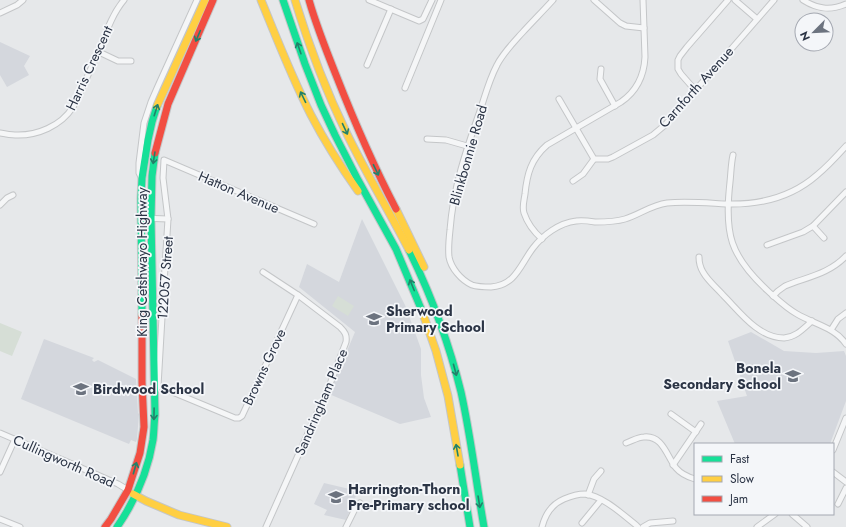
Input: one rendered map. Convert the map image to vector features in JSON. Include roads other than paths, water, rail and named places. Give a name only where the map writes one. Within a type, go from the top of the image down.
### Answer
[{"type":"main road","name":"King Cetshwayo Highway","points":[[105,527],[111,520],[128,490],[140,453],[144,427],[142,382],[141,198],[142,179],[148,140],[158,103],[205,0]]},
{"type":"main road","name":"King Cetshwayo Highway","points":[[117,527],[126,514],[135,496],[148,461],[152,441],[154,395],[151,218],[154,158],[168,104],[213,0]]},
{"type":"main road","points":[[261,0],[300,91],[326,142],[350,179],[383,224]]},
{"type":"main road","points":[[283,0],[304,64],[321,105],[335,136],[396,249],[422,311],[436,351],[448,396],[470,527]]},
{"type":"main road","points":[[295,0],[328,94],[355,150],[415,262],[444,332],[456,371],[464,408],[484,527]]},
{"type":"main road","points":[[309,0],[349,108],[374,166],[417,252],[435,292],[444,332]]},
{"type":"main road","points":[[463,489],[465,527]]},
{"type":"main road","points":[[128,490],[135,496],[179,515],[227,527]]},
{"type":"street","points":[[0,13],[17,5],[23,0]]},
{"type":"street","name":"Harris Crescent","points":[[0,134],[34,134],[50,128],[62,120],[77,100],[112,20],[119,6],[124,0]]},
{"type":"street","points":[[142,179],[138,173],[144,123],[151,102],[197,0]]},
{"type":"street","points":[[369,0],[419,21],[423,19],[432,0]]},
{"type":"street","points":[[405,88],[441,0]]},
{"type":"street","name":"Blinkbonnie Road","points":[[553,0],[511,45],[498,64],[491,78],[467,146],[455,188],[450,220],[448,246],[449,257],[457,273],[473,285],[483,287],[494,286],[502,284],[516,275],[532,248],[556,228],[567,223],[576,221],[614,222],[650,208],[665,204],[693,202],[752,204],[776,198],[789,193],[818,175],[846,146]]},
{"type":"street","points":[[594,0],[620,24],[644,28]]},
{"type":"street","points":[[542,239],[526,218],[524,211],[523,206],[528,173],[542,150],[554,140],[615,106],[627,97],[638,84],[643,73],[645,57],[643,0]]},
{"type":"street","points":[[695,90],[678,69],[678,60],[687,47],[728,0]]},
{"type":"street","points":[[735,0],[757,19]]},
{"type":"street","name":"Carnforth Avenue","points":[[594,159],[608,159],[613,157],[653,135],[665,125],[774,0]]},
{"type":"street","points":[[806,1],[814,7],[825,8],[834,8],[846,4]]},
{"type":"street","points":[[367,65],[391,9]]},
{"type":"street","points":[[99,52],[118,61],[131,61]]},
{"type":"street","points":[[601,69],[600,79],[615,106]]},
{"type":"street","points":[[559,99],[594,159],[583,174],[573,181]]},
{"type":"street","points":[[427,138],[446,140],[467,146]]},
{"type":"street","points":[[733,155],[728,204],[728,223],[730,237],[743,264],[750,274],[788,309],[838,334],[846,344]]},
{"type":"street","name":"122057 Street","points":[[154,395],[158,386],[168,219],[163,178],[164,160]]},
{"type":"street","name":"Hatton Avenue","points":[[164,160],[314,224]]},
{"type":"street","points":[[767,245],[803,232],[813,226],[846,192]]},
{"type":"street","points":[[0,205],[7,198],[13,195]]},
{"type":"street","points":[[141,218],[168,219]]},
{"type":"street","points":[[813,226],[824,238]]},
{"type":"street","points":[[773,296],[785,286],[832,268],[846,256]]},
{"type":"street","points":[[699,257],[700,266],[707,278],[747,320],[769,335],[785,338],[797,334],[812,321]]},
{"type":"street","points":[[263,272],[298,295]]},
{"type":"street","name":"Browns Grove","points":[[158,386],[235,418],[240,418],[298,295]]},
{"type":"street","name":"Sandringham Place","points":[[266,527],[330,384],[347,338],[344,331],[340,327],[298,295]]},
{"type":"street","points":[[831,330],[838,319],[846,313]]},
{"type":"street","points":[[671,414],[696,432]]},
{"type":"street","points":[[834,448],[846,418]]},
{"type":"street","points":[[673,465],[702,424]]},
{"type":"street","name":"Cullingworth Road","points":[[0,433],[118,484],[128,490]]},
{"type":"street","points":[[626,443],[644,437],[657,440],[663,446],[673,465],[679,472],[694,479]]},
{"type":"street","points":[[0,472],[14,439]]},
{"type":"street","points":[[588,495],[594,479],[601,471]]},
{"type":"street","points":[[834,473],[846,482]]},
{"type":"street","points":[[838,504],[846,488]]},
{"type":"street","points":[[542,527],[543,521],[548,512],[555,504],[574,495],[585,494],[596,497],[609,504],[638,527]]},
{"type":"street","points":[[582,524],[601,500]]},
{"type":"street","points":[[346,527],[355,509],[360,503]]},
{"type":"street","points":[[757,527],[772,515]]},
{"type":"street","points":[[793,515],[807,527]]},
{"type":"street","points":[[0,518],[20,527]]},
{"type":"street","points":[[643,527],[650,523],[673,521]]},
{"type":"place","name":"Sherwood Primary School","points":[[374,319]]},
{"type":"place","name":"Bonela Secondary School","points":[[793,376]]},
{"type":"place","name":"Birdwood School","points":[[81,389]]},
{"type":"place","name":"Harrington-Thorn Pre-Primary school","points":[[336,497]]}]
